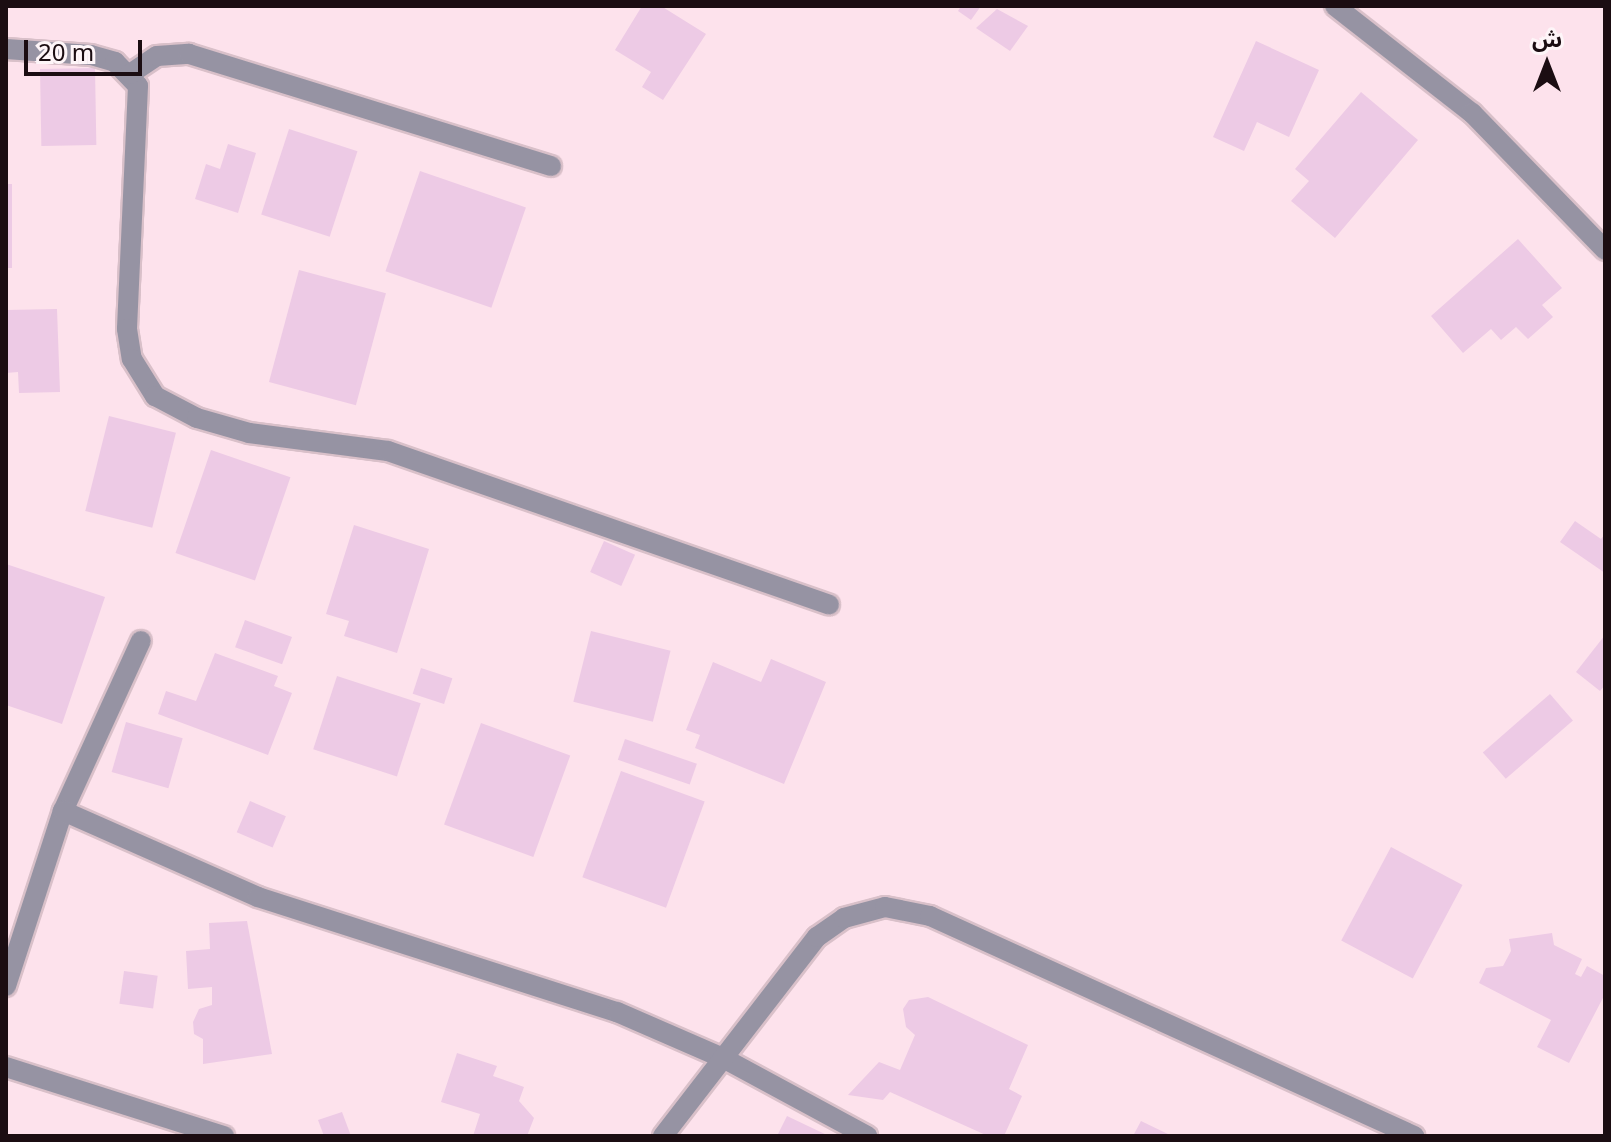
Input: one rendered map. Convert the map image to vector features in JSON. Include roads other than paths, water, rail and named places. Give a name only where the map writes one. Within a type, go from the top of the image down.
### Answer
[{"type":"street","points":[[1335,6],[1472,113],[1605,250]]},
{"type":"street","points":[[6,49],[91,55],[115,62],[130,74],[141,107],[127,329],[132,359],[155,396],[197,418],[249,433],[388,451],[829,605]]},
{"type":"street","points":[[130,74],[157,56],[189,54],[551,166]]},
{"type":"street","points":[[6,986],[63,811],[141,641]]},
{"type":"street","points":[[63,811],[258,897],[576,997],[723,1058],[867,1136]]},
{"type":"street","points":[[663,1136],[817,937],[856,913],[900,908],[930,916],[1414,1136]]},
{"type":"street","points":[[6,1067],[224,1136]]}]
